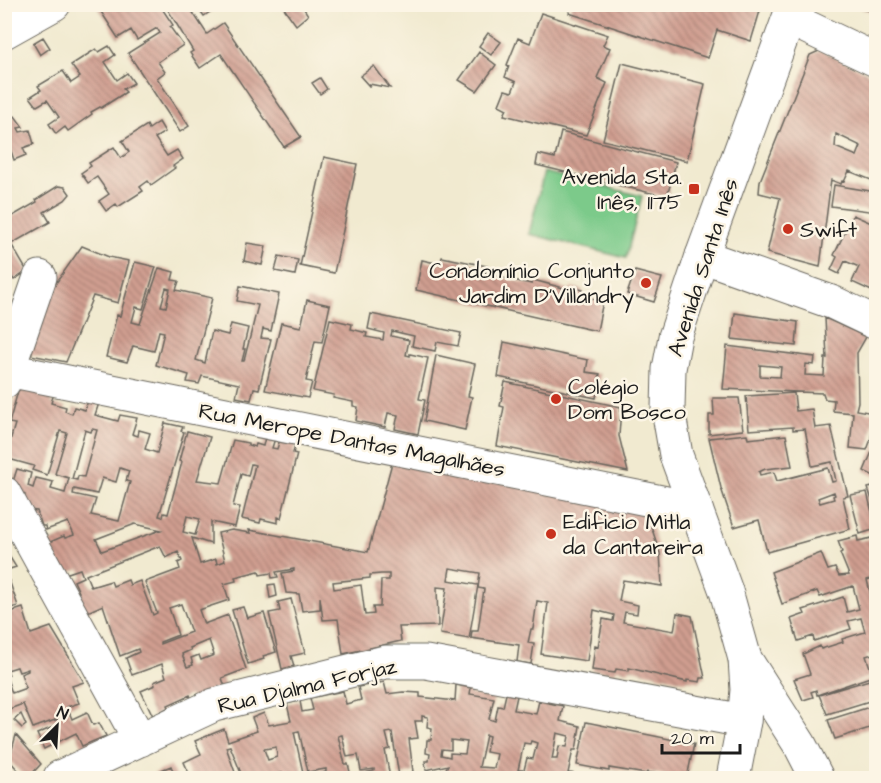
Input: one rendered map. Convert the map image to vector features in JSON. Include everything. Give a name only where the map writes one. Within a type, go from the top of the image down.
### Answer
[{"type":"street","points":[[4,32],[49,6]]},
{"type":"street","points":[[792,11],[876,60]]},
{"type":"street","name":"Avenida Santa Inês","points":[[733,778],[744,721],[747,690],[745,658],[726,591],[676,454],[668,409],[669,369],[675,337],[702,256],[792,11]]},
{"type":"street","points":[[702,256],[834,303],[876,323]]},
{"type":"street","points":[[6,376],[40,277]]},
{"type":"street","name":"Rua Merope Dantas Magalhães","points":[[6,376],[696,509]]},
{"type":"street","points":[[4,493],[140,740]]},
{"type":"street","points":[[745,658],[795,735],[817,778]]},
{"type":"street","name":"Rua Djalma Forjaz","points":[[60,777],[214,705],[385,662],[426,662],[744,721]]},
{"type":"green space","points":[[544,172],[642,196],[626,258],[529,234]]},
{"type":"building","points":[[96,4],[117,4],[118,6],[121,4],[159,4],[173,25],[170,27],[183,45],[158,62],[165,72],[157,78],[189,126],[180,132],[128,53],[160,33],[157,28],[137,40],[131,30],[118,38]]},
{"type":"building","points":[[281,4],[301,4],[308,15],[296,25]]},
{"type":"building","points":[[572,4],[730,4],[737,7],[738,4],[744,4],[760,11],[751,41],[717,30],[708,58],[569,13]]},
{"type":"building","points":[[859,4],[876,4],[876,12],[862,9]]},
{"type":"building","points":[[165,5],[188,5],[207,34],[223,23],[301,137],[284,147],[221,54],[200,68],[190,53],[193,51]]},
{"type":"building","points":[[196,5],[220,5],[204,16]]},
{"type":"building","points":[[541,13],[608,35],[603,45],[610,48],[597,78],[607,83],[586,135],[504,115],[507,109],[499,105],[505,90],[512,92],[516,82],[505,77],[509,66],[507,65],[518,38],[530,43]]},
{"type":"building","points":[[488,33],[501,42],[491,55],[479,46]]},
{"type":"building","points":[[43,37],[50,48],[40,55],[33,43]]},
{"type":"building","points":[[109,46],[115,55],[105,62],[117,80],[127,73],[134,83],[123,89],[126,92],[91,112],[92,114],[68,131],[65,127],[56,134],[49,124],[59,117],[47,100],[37,106],[30,97],[41,90],[38,86],[63,71],[71,83],[80,77],[71,65],[96,49],[99,52]]},
{"type":"building","points":[[821,50],[876,77],[876,182],[849,171],[841,184],[831,180],[820,267],[767,253],[780,198],[759,193],[760,181],[810,55]],"holes":[[[836,134],[861,146],[857,156],[835,147]]]},
{"type":"building","points":[[479,52],[496,65],[477,91],[459,80]]},
{"type":"building","points":[[622,63],[705,84],[687,161],[603,140]]},
{"type":"building","points":[[374,66],[390,88],[369,84],[369,86],[360,76]]},
{"type":"building","points":[[320,78],[327,89],[320,94],[312,83]]},
{"type":"building","points":[[5,104],[10,117],[15,116],[23,127],[18,128],[20,132],[30,130],[34,144],[23,148],[26,155],[14,160],[11,151],[8,153],[5,145],[5,139],[10,137],[9,132],[4,134]]},
{"type":"building","points":[[159,122],[165,132],[155,138],[167,156],[177,150],[183,159],[173,166],[175,168],[151,185],[148,181],[140,187],[143,191],[118,207],[116,204],[106,211],[99,201],[109,194],[97,177],[88,183],[81,173],[91,166],[89,163],[114,147],[121,158],[129,152],[122,141],[147,125],[149,129]]},
{"type":"building","points":[[561,132],[676,162],[667,197],[536,165],[538,154],[555,158]]},
{"type":"building","points":[[324,157],[357,164],[334,273],[300,266]]},
{"type":"building","points":[[834,185],[876,192],[876,212],[831,206]]},
{"type":"building","points":[[58,186],[65,187],[70,194],[65,200],[44,212],[50,222],[11,244],[27,271],[14,280],[12,277],[4,283],[4,221],[37,202],[36,200]]},
{"type":"building","points":[[853,215],[876,225],[876,293],[852,282],[859,267],[845,261],[839,274],[831,270],[837,257],[834,255]]},
{"type":"building","points":[[247,243],[266,246],[262,265],[244,261]]},
{"type":"building","points":[[82,246],[109,257],[129,261],[118,303],[93,296],[66,362],[26,354],[56,283]]},
{"type":"building","points":[[279,256],[298,260],[295,275],[275,271]]},
{"type":"building","points":[[442,257],[487,266],[485,274],[532,284],[533,280],[571,290],[571,287],[583,290],[582,296],[603,301],[597,331],[416,290],[422,260],[440,264]]},
{"type":"building","points":[[135,262],[156,267],[143,309],[136,307],[132,322],[140,324],[159,268],[174,272],[172,280],[179,281],[176,290],[212,298],[196,360],[205,363],[212,331],[228,335],[231,324],[248,328],[243,349],[245,349],[242,361],[244,361],[258,305],[237,301],[240,286],[279,294],[271,331],[263,329],[261,338],[271,339],[259,389],[254,388],[251,400],[236,397],[239,384],[202,376],[199,384],[187,382],[189,375],[156,365],[164,332],[159,331],[154,351],[133,346],[127,362],[106,357],[117,315],[120,316]],"holes":[[[166,288],[170,289],[166,307],[161,306]]]},
{"type":"building","name":"Condomínio Conjunto Jardim D'Villandry","points":[[635,271],[662,278],[654,302],[627,294]]},
{"type":"building","points":[[7,300],[14,309],[4,331],[4,302]]},
{"type":"building","points":[[307,300],[330,305],[322,342],[315,341],[306,381],[312,382],[308,398],[265,390],[281,323],[301,327]]},
{"type":"building","points":[[735,313],[798,322],[796,346],[732,339]]},
{"type":"building","points":[[371,314],[461,333],[458,346],[437,342],[435,351],[412,346],[414,336],[392,331],[391,336],[409,340],[406,355],[428,358],[419,399],[425,400],[418,434],[395,429],[398,415],[388,413],[385,427],[356,421],[358,407],[353,406],[353,402],[313,391],[330,319],[352,324],[351,329],[367,333],[366,337],[383,340],[384,333],[368,329]]},
{"type":"building","points":[[825,318],[866,337],[857,353],[858,402],[856,410],[874,413],[871,439],[867,450],[850,448],[853,413],[833,411],[834,400],[825,399],[823,393],[723,389],[727,346],[815,357],[814,365],[806,364],[805,375],[824,376],[825,358],[827,358]],"holes":[[[760,365],[781,367],[780,377],[760,376]]]},
{"type":"building","points":[[504,342],[588,360],[586,372],[600,374],[596,398],[498,377]]},
{"type":"building","points":[[436,355],[475,364],[468,396],[472,397],[465,430],[424,421]]},
{"type":"building","points":[[505,382],[621,407],[619,436],[628,472],[497,446],[504,407],[500,406]]},
{"type":"building","points":[[28,384],[55,390],[51,403],[66,407],[65,411],[72,414],[74,407],[85,410],[88,400],[99,403],[95,415],[118,421],[120,415],[137,418],[132,434],[138,436],[139,430],[150,433],[145,449],[157,453],[165,423],[183,427],[181,431],[184,432],[159,516],[163,517],[164,513],[168,514],[182,462],[179,461],[187,431],[210,437],[197,480],[221,483],[233,440],[255,447],[256,444],[263,446],[266,433],[276,435],[272,448],[277,449],[281,436],[297,440],[293,453],[297,454],[278,523],[261,519],[260,523],[242,519],[255,465],[251,464],[248,476],[241,474],[233,506],[240,507],[235,527],[211,522],[211,544],[192,538],[200,564],[216,559],[217,564],[225,561],[218,533],[232,530],[250,533],[249,530],[368,552],[393,459],[634,508],[648,518],[652,529],[660,553],[662,586],[623,580],[619,601],[638,605],[637,614],[625,612],[623,622],[674,631],[677,613],[692,616],[705,678],[701,678],[700,682],[687,680],[687,682],[629,668],[629,671],[616,669],[615,673],[592,670],[595,646],[598,647],[603,619],[613,621],[614,615],[594,610],[587,661],[541,654],[548,603],[537,601],[533,629],[531,629],[528,643],[534,644],[531,664],[517,662],[519,645],[471,638],[472,631],[478,631],[484,589],[478,588],[480,573],[450,568],[448,580],[478,585],[469,639],[440,634],[447,588],[437,587],[438,626],[399,627],[401,641],[343,654],[338,619],[323,620],[320,597],[320,609],[302,611],[299,594],[286,593],[282,573],[294,571],[294,569],[276,572],[278,577],[272,578],[271,573],[260,575],[259,571],[235,577],[236,581],[224,584],[229,600],[199,610],[204,624],[228,615],[246,669],[222,678],[226,690],[192,700],[190,695],[168,705],[169,707],[153,716],[141,691],[166,677],[162,664],[132,675],[126,658],[139,652],[138,649],[120,656],[103,605],[83,614],[72,595],[79,592],[74,581],[83,577],[80,569],[65,574],[43,545],[64,536],[65,538],[74,535],[68,522],[46,530],[45,526],[42,526],[37,511],[21,509],[25,495],[10,491],[17,469],[31,473],[28,486],[33,488],[36,478],[53,482],[51,489],[65,493],[69,478],[55,474],[67,433],[60,431],[47,475],[32,470],[34,466],[5,458],[15,424],[9,423],[18,391]],"holes":[[[92,429],[97,430],[84,477],[78,476],[77,480],[72,479],[85,430],[91,432]],[[120,468],[129,471],[126,481],[130,482],[119,521],[91,515],[96,499],[73,494],[74,489],[97,494],[102,478],[116,482]],[[187,516],[200,519],[195,535],[183,532]],[[135,524],[161,530],[102,551],[96,539]],[[160,546],[166,558],[178,552],[182,561],[178,563],[180,569],[145,582],[157,613],[153,615],[140,581],[130,585],[128,580],[113,586],[111,581],[91,587],[86,575]],[[389,574],[389,580],[381,580],[380,607],[373,607],[374,614],[365,615],[361,585],[334,589],[333,582],[370,578],[370,575]],[[181,604],[191,632],[160,644],[178,635],[169,608]],[[209,640],[214,655],[201,660],[199,655],[191,658],[193,665],[187,667],[182,654],[191,650],[190,648]]]},
{"type":"building","points":[[794,393],[796,411],[812,409],[815,428],[831,426],[848,496],[843,497],[850,529],[767,552],[759,520],[734,527],[721,488],[709,438],[747,434],[748,439],[786,435],[792,466],[765,469],[759,472],[760,475],[774,472],[777,481],[828,468],[832,482],[836,481],[832,462],[812,466],[805,429],[793,430],[793,427],[749,430],[746,396]],"holes":[[[834,492],[834,499],[820,503],[818,498]]]},
{"type":"building","points":[[713,398],[739,398],[743,430],[709,434],[709,415],[714,415]]},
{"type":"building","points":[[876,442],[876,477],[864,471]]},
{"type":"building","points":[[876,486],[876,512],[868,488]]},
{"type":"building","points":[[867,492],[876,529],[860,534],[850,495]]},
{"type":"building","points":[[857,536],[858,541],[872,538],[876,557],[876,577],[867,580],[876,616],[876,653],[866,656],[873,676],[817,695],[816,690],[811,692],[813,697],[803,700],[794,679],[810,674],[803,654],[820,646],[821,649],[843,642],[842,639],[865,632],[861,618],[848,621],[851,629],[814,641],[813,636],[798,641],[791,619],[805,614],[803,610],[843,597],[847,612],[859,609],[853,586],[820,597],[817,591],[782,604],[771,572],[821,553],[828,570],[835,568],[839,576],[849,575],[838,541]]},
{"type":"building","points":[[4,548],[16,567],[4,571]]},
{"type":"building","points":[[9,580],[18,606],[4,610],[4,581]]},
{"type":"building","points":[[275,584],[277,596],[270,598],[268,585]]},
{"type":"building","points":[[291,599],[305,653],[291,656],[294,666],[282,669],[269,613],[280,611],[278,602]]},
{"type":"building","points":[[243,607],[247,618],[264,613],[276,652],[248,664],[232,610]]},
{"type":"building","points":[[23,608],[31,634],[51,627],[84,682],[72,686],[79,703],[67,707],[72,719],[87,712],[93,725],[99,723],[106,736],[82,746],[76,733],[44,749],[37,734],[60,724],[58,719],[33,728],[23,704],[4,711],[4,614]],"holes":[[[17,667],[19,672],[28,669],[21,674],[26,688],[12,693],[6,676],[9,675],[7,670]]]},
{"type":"building","points":[[876,678],[876,699],[827,714],[819,695]]},
{"type":"building","points":[[384,682],[387,694],[420,693],[420,697],[455,701],[456,685],[471,688],[470,694],[494,698],[489,719],[495,721],[498,706],[503,707],[506,694],[517,696],[514,710],[536,714],[539,701],[563,706],[560,721],[580,726],[576,750],[573,750],[568,773],[609,777],[441,778],[448,765],[426,770],[425,761],[429,761],[430,754],[426,753],[427,740],[431,740],[432,728],[427,727],[428,717],[422,716],[422,721],[415,721],[418,738],[409,739],[413,772],[399,776],[392,732],[386,733],[390,749],[385,750],[390,778],[283,778],[282,773],[274,775],[275,778],[243,778],[230,746],[226,747],[237,778],[191,778],[184,762],[201,754],[195,741],[224,729],[228,741],[257,731],[252,718],[264,713],[269,725],[291,721],[287,704],[300,701],[302,712],[313,710],[310,698],[343,691],[346,704],[361,700],[358,687]],"holes":[[[299,731],[308,772],[326,769],[326,772],[304,777],[294,732]],[[557,733],[569,736],[567,747],[559,746],[557,759],[552,759]],[[342,735],[347,757],[358,755],[361,771],[374,769],[374,771],[351,776],[348,764],[345,764],[338,736]],[[486,735],[489,736],[486,752],[497,754],[494,768],[479,767]],[[451,740],[467,742],[465,754],[450,753],[450,757],[441,755],[442,749],[451,750]],[[531,741],[537,743],[533,759],[527,758],[524,770],[518,770],[524,743],[530,744]],[[276,747],[277,757],[268,760],[264,749]]]},
{"type":"building","points":[[876,705],[876,726],[835,739],[828,720]]},
{"type":"building","points":[[21,714],[26,725],[22,728],[14,720]]},
{"type":"building","points":[[586,722],[694,744],[687,778],[667,778],[668,776],[647,772],[646,774],[609,768],[609,771],[577,765]]},
{"type":"building","points":[[16,735],[41,764],[28,778],[25,778],[9,760]]},
{"type":"building","points":[[4,742],[9,746],[6,765],[4,765]]},
{"type":"building","points":[[171,766],[176,778],[156,778],[154,773]]},
{"type":"place","name":"Avenida Sta. Inês, 1175","points":[[694,189]]},
{"type":"place","name":"Swift","points":[[788,229]]},
{"type":"place","name":"Condomínio Conjunto Jardim D'Villandry","points":[[646,283]]},
{"type":"place","name":"Colégio Dom Bosco","points":[[556,399]]},
{"type":"place","name":"Edificio Mitla da Cantareira","points":[[551,534]]}]
